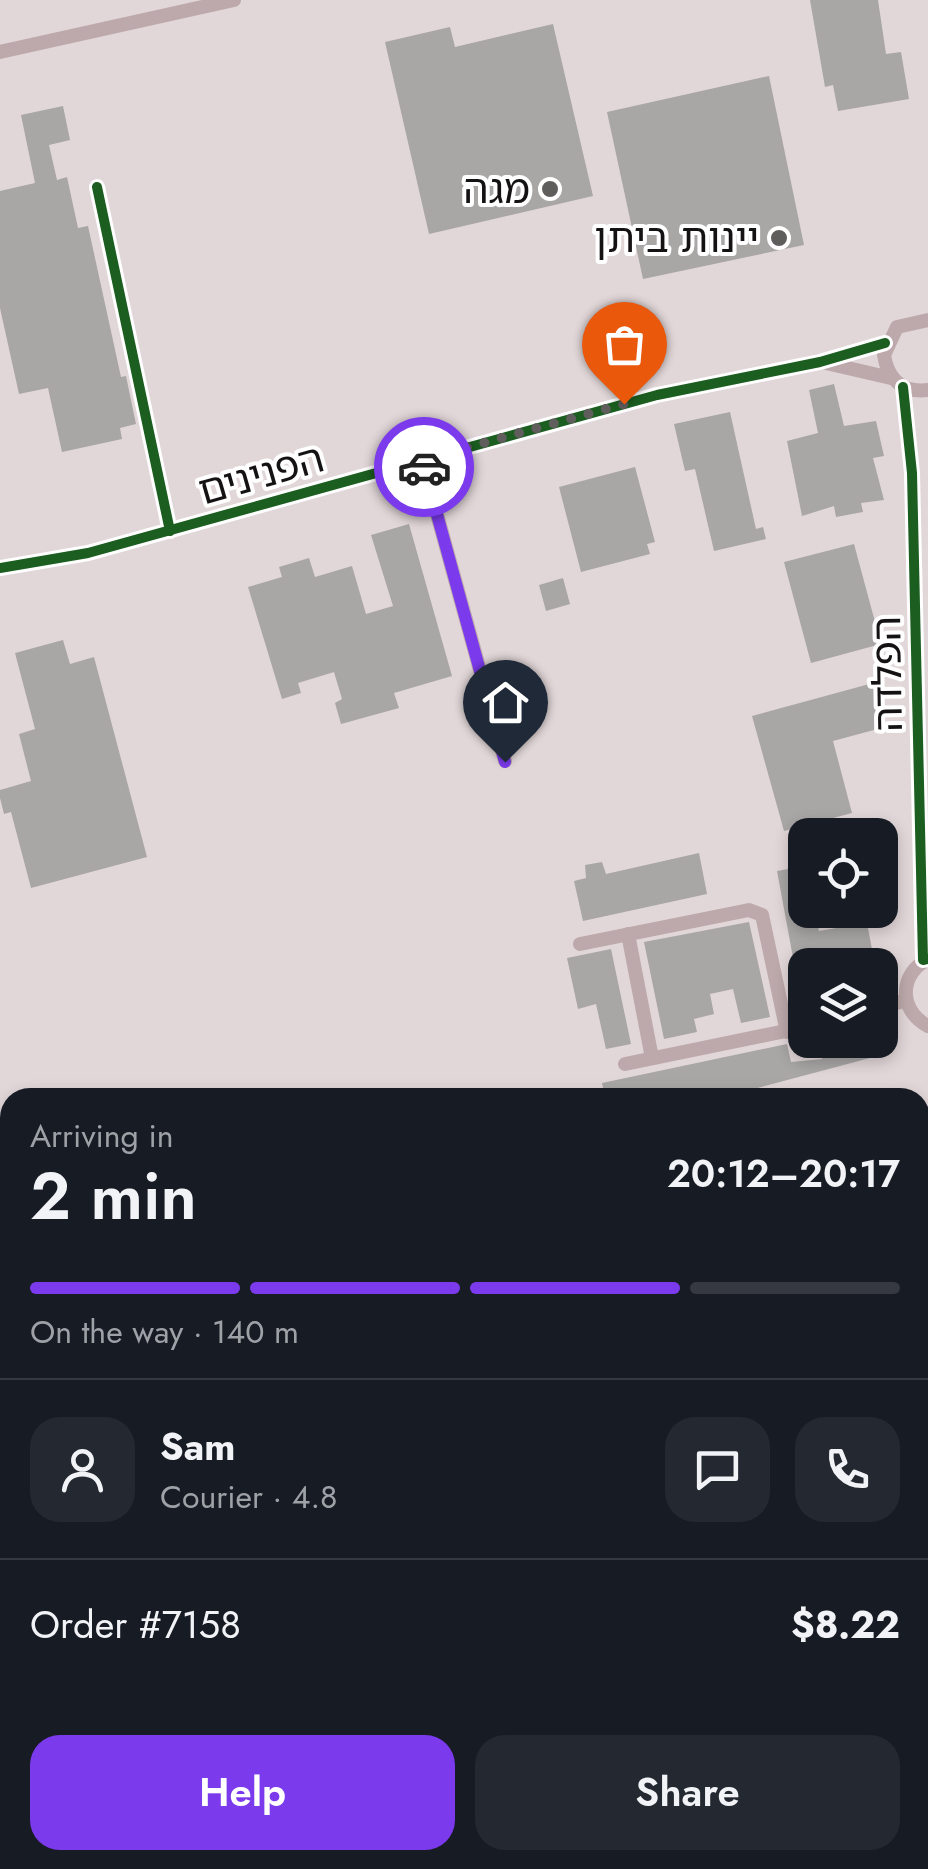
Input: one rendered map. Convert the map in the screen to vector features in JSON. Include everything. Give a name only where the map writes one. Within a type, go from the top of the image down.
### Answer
[{"type":"street","points":[[0,52],[234,0]]},
{"type":"street","points":[[96,187],[170,531]]},
{"type":"street","name":"הפנינים","points":[[0,568],[88,553],[658,395],[820,362],[885,344],[906,321],[928,320]]},
{"type":"street","name":"הפלדה","points":[[885,344],[884,355],[897,383],[912,473],[926,960]]},
{"type":"street","name":"הפנינים","points":[[820,362],[928,390]]},
{"type":"street","points":[[422,460],[505,762]]},
{"type":"street","points":[[580,944],[749,910],[762,915],[786,1032],[625,1064]]},
{"type":"street","points":[[628,934],[652,1058]]},
{"type":"street","points":[[926,960],[909,976],[906,1000],[914,1016],[928,1026]]},
{"type":"street","points":[[898,1002],[906,1000]]},
{"type":"shaded area","points":[[0,0],[928,0],[928,1088],[0,1088]]},
{"type":"building","points":[[810,0],[878,0],[886,54],[901,52],[909,99],[838,111],[833,85],[825,87]]},
{"type":"building","points":[[553,24],[593,196],[429,234],[385,42],[450,27],[455,47]]},
{"type":"building","points":[[769,76],[804,245],[643,279],[607,112]]},
{"type":"building","points":[[63,106],[70,140],[49,145],[57,180],[67,177],[78,228],[88,226],[121,377],[126,376],[136,424],[120,428],[122,439],[62,452],[48,388],[19,394],[0,308],[0,191],[35,183],[21,115]]},
{"type":"building","points":[[834,384],[844,426],[876,421],[884,456],[873,458],[884,500],[861,503],[863,512],[836,517],[834,506],[802,516],[787,441],[818,433],[809,390]]},
{"type":"building","points":[[730,412],[756,529],[763,527],[766,539],[714,551],[695,469],[685,471],[674,424]]},
{"type":"building","points":[[635,467],[655,542],[647,544],[650,554],[581,572],[559,487]]},
{"type":"building","points":[[409,524],[452,676],[394,693],[399,708],[341,724],[335,703],[342,699],[334,672],[298,683],[301,693],[282,699],[248,587],[282,577],[279,567],[309,558],[315,577],[352,566],[366,614],[393,606],[371,535]]},
{"type":"building","points":[[854,544],[881,644],[811,663],[784,562]]},
{"type":"building","points":[[563,578],[570,604],[546,611],[539,585]]},
{"type":"building","points":[[63,640],[70,664],[94,657],[147,857],[31,888],[11,812],[4,814],[0,798],[0,790],[31,781],[19,734],[35,729],[15,653]]},
{"type":"building","points":[[873,683],[885,727],[833,741],[852,813],[833,818],[788,818],[788,830],[784,831],[752,716]]},
{"type":"building","points":[[699,853],[707,894],[583,921],[574,881],[586,878],[585,865],[602,862],[606,874]]},
{"type":"building","points":[[788,869],[788,928],[868,928],[872,948],[791,948],[777,871]]},
{"type":"building","points":[[749,922],[770,1017],[741,1023],[733,989],[710,994],[714,1014],[694,1019],[697,1032],[664,1039],[644,942]]},
{"type":"building","points":[[611,949],[631,1044],[606,1049],[596,1004],[578,1009],[567,958]]},
{"type":"building","points":[[787,1044],[791,1062],[870,1058],[758,1088],[603,1088],[602,1083]]},
{"type":"cycle path","points":[[97,187],[170,531]]},
{"type":"cycle path","points":[[0,568],[88,553],[657,395],[820,362],[885,343]]},
{"type":"cycle path","points":[[903,387],[912,473],[923,960],[928,959]]},
{"type":"way so far","points":[[424,467],[422,460],[624,404]]},
{"type":"place","name":"מגה","points":[[550,189]]},
{"type":"place","name":"יינות ביתן","points":[[779,238]]},
{"type":"route","points":[[424,467],[505,762]]}]
